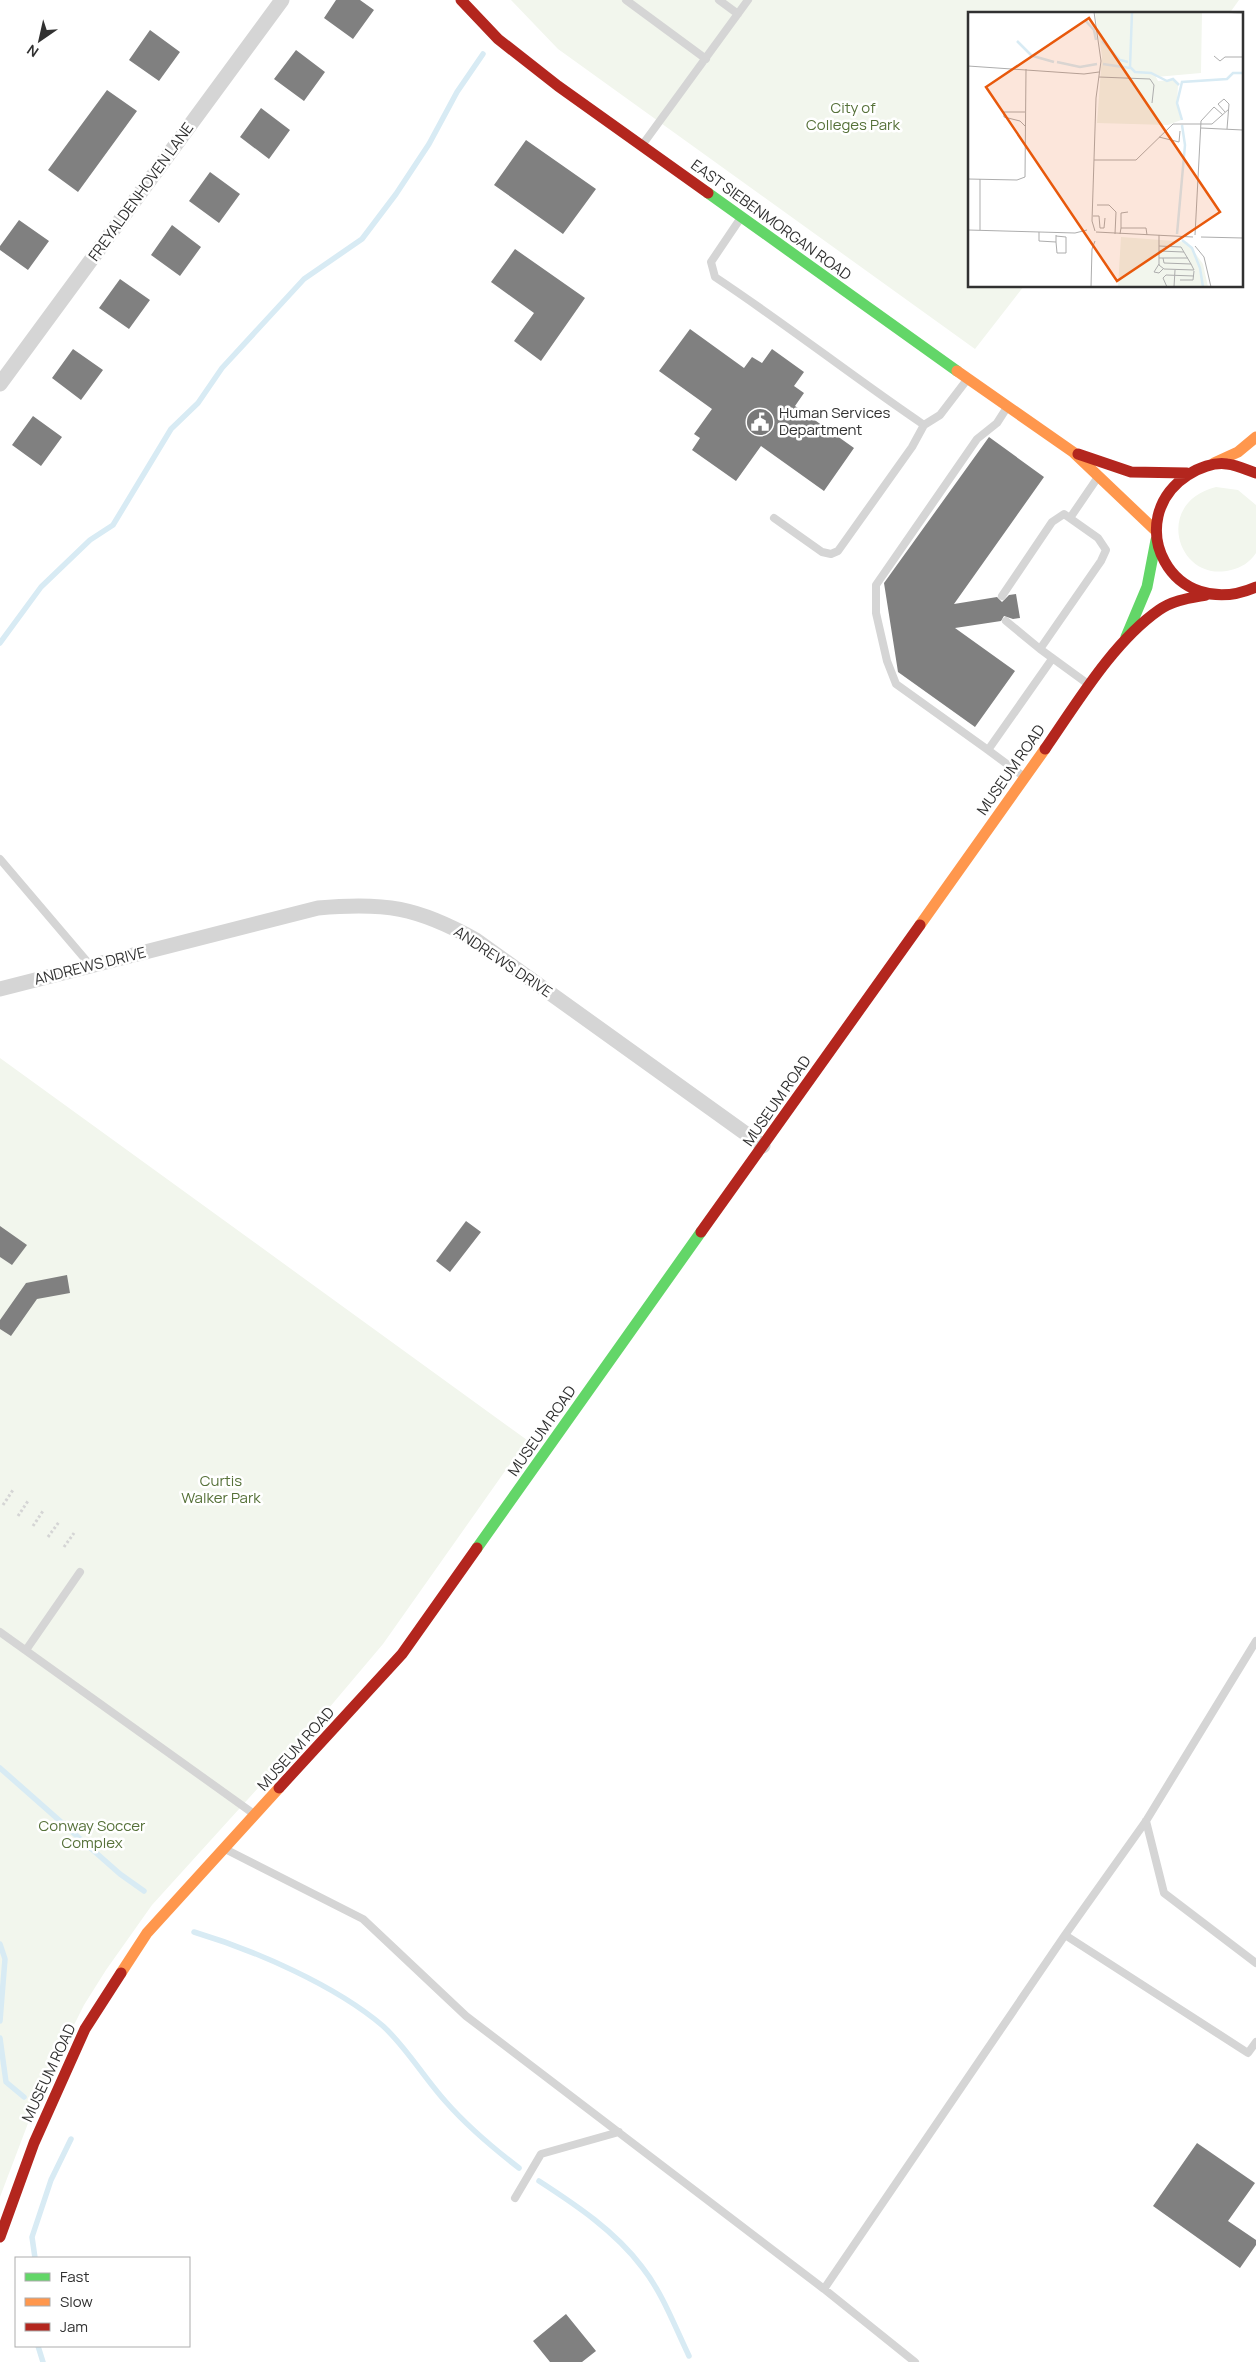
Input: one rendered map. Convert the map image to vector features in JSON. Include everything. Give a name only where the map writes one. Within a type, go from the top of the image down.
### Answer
[{"type":"street","name":"FREYALDENHOVEN LANE","points":[[0,384],[282,0]]},
{"type":"street","name":"EAST SIEBENMORGAN ROAD","points":[[461,0],[498,39],[558,86],[967,379],[1073,452],[1156,535]]},
{"type":"street","points":[[1187,473],[1238,452],[1256,437]]},
{"type":"street","name":"EAST SIEBENMORGAN ROAD","points":[[1073,452],[1132,472],[1187,473]]},
{"type":"street","points":[[1211,464],[1229,464],[1246,468],[1256,473]]},
{"type":"street","name":"MUSEUM ROAD","points":[[1124,642],[1146,587],[1156,535],[1156,520],[1161,502],[1172,486],[1187,473]]},
{"type":"street","points":[[1156,535],[1162,558],[1172,575],[1188,587],[1206,594],[1250,600]]},
{"type":"street","points":[[1224,596],[1244,593],[1256,587]]},
{"type":"street","name":"MUSEUM ROAD","points":[[0,2237],[34,2144],[85,2029],[147,1933],[402,1654],[1025,777],[1124,642],[1159,610],[1177,601],[1206,594]]},
{"type":"street","name":"ANDREWS DRIVE","points":[[0,989],[318,908],[362,904],[408,909],[452,926],[476,940],[763,1146]]},
{"type":"lane","points":[[626,0],[706,59]]},
{"type":"lane","points":[[719,0],[738,14]]},
{"type":"lane","points":[[642,146],[748,0]]},
{"type":"lane","points":[[742,218],[710,262],[715,277],[772,315],[924,425]]},
{"type":"lane","points":[[774,518],[822,552],[831,554],[838,551],[912,447],[924,425],[940,415],[967,379]]},
{"type":"lane","points":[[1007,407],[997,423],[977,439],[876,585],[876,613],[887,661],[896,684],[1025,777]]},
{"type":"lane","points":[[1070,518],[1098,477]]},
{"type":"lane","points":[[1002,596],[1052,522],[1064,514],[1098,538],[1106,550],[1101,561],[1040,649]]},
{"type":"lane","points":[[1006,621],[1090,686]]},
{"type":"lane","points":[[988,750],[1052,658]]},
{"type":"lane","points":[[0,859],[91,966]]},
{"type":"lane","points":[[26,1650],[80,1572]]},
{"type":"lane","points":[[0,1632],[256,1815]]},
{"type":"lane","points":[[824,2289],[1065,1935],[1146,1821],[1256,1641]]},
{"type":"lane","points":[[1146,1821],[1164,1893],[1256,1963]]},
{"type":"lane","points":[[225,1849],[363,1919],[466,2016],[824,2289],[914,2362]]},
{"type":"lane","points":[[1065,1935],[1248,2053],[1256,2042]]},
{"type":"lane","points":[[516,2198],[541,2154],[619,2132]]},
{"type":"path","points":[[3,1505],[13,1490]]},
{"type":"path","points":[[18,1516],[28,1500]]},
{"type":"path","points":[[33,1526],[43,1511]]},
{"type":"path","points":[[48,1537],[59,1522]]},
{"type":"path","points":[[64,1548],[74,1533]]},
{"type":"green space","name":"City of Colleges Park","points":[[511,0],[1239,0],[1230,12],[968,12],[968,288],[1022,288],[975,349],[558,49]]},
{"type":"green space","points":[[1216,487],[1238,490],[1256,505],[1256,553],[1245,564],[1231,570],[1213,571],[1197,565],[1186,554],[1180,540],[1179,524],[1184,509],[1196,496]]},
{"type":"green space","name":"Curtis Walker Park","points":[[0,1058],[527,1440],[383,1644],[307,1734],[152,1905],[106,1970],[84,2005],[38,2097],[0,2197]]},
{"type":"building","points":[[336,0],[360,0],[374,10],[353,39],[324,18]]},
{"type":"building","points":[[150,30],[180,52],[159,81],[129,60]]},
{"type":"building","points":[[296,50],[325,72],[304,101],[274,79]]},
{"type":"building","points":[[107,90],[137,111],[78,192],[48,170]]},
{"type":"building","points":[[261,108],[290,130],[269,159],[240,137]]},
{"type":"building","points":[[526,140],[596,189],[563,234],[494,185]]},
{"type":"building","points":[[210,172],[240,194],[219,223],[189,201]]},
{"type":"building","points":[[19,220],[49,241],[28,270],[0,250],[0,246]]},
{"type":"building","points":[[172,225],[201,247],[180,276],[151,255]]},
{"type":"building","points":[[515,249],[585,298],[541,361],[514,341],[534,313],[491,282]]},
{"type":"building","points":[[120,279],[150,300],[129,329],[99,308]]},
{"type":"building","name":"Human Services Department","points":[[690,329],[744,368],[752,357],[762,363],[772,349],[804,372],[794,386],[804,393],[795,406],[854,448],[824,491],[761,446],[736,481],[692,450],[700,438],[694,434],[712,409],[659,371]]},
{"type":"building","points":[[73,349],[103,370],[81,400],[52,378]]},
{"type":"building","points":[[33,416],[62,437],[41,466],[12,445]]},
{"type":"building","points":[[989,437],[1044,477],[954,604],[997,597],[1002,602],[1009,595],[1016,594],[1020,618],[1013,619],[1004,616],[1001,621],[955,628],[1015,671],[975,727],[898,672],[884,583]]},
{"type":"building","points":[[466,1221],[481,1232],[450,1272],[436,1261]]},
{"type":"building","points":[[0,1226],[27,1245],[12,1265],[0,1257]]},
{"type":"building","points":[[67,1275],[70,1293],[37,1299],[11,1336],[0,1329],[0,1320],[26,1283]]},
{"type":"building","points":[[1197,2143],[1255,2183],[1228,2221],[1256,2240],[1256,2245],[1240,2268],[1153,2206]]},
{"type":"building","points":[[566,2314],[596,2351],[582,2362],[550,2362],[533,2341]]},
{"type":"waterway","points":[[0,643],[41,587],[90,540],[113,525],[171,429],[198,403],[222,368],[304,279],[362,239],[396,194],[429,144],[457,92],[483,54]]},
{"type":"waterway","points":[[0,1768],[120,1874],[144,1891]]},
{"type":"waterway","points":[[194,1932],[293,1970],[364,2011],[392,2035],[454,2111],[490,2145],[519,2168]]},
{"type":"waterway","points":[[0,1944],[5,1959],[0,2021]]},
{"type":"waterway","points":[[0,2038],[6,2082],[24,2097]]},
{"type":"waterway","points":[[35,2257],[32,2237],[51,2180],[71,2139]]},
{"type":"waterway","points":[[539,2181],[607,2230],[631,2254],[656,2287],[689,2356]]},
{"type":"waterway","points":[[38,2347],[43,2362]]},
{"type":"traffic: fast","points":[[708,193],[957,371]]},
{"type":"traffic: fast","points":[[1126,637],[1147,587],[1156,540]]},
{"type":"traffic: fast","points":[[477,1548],[701,1232]]},
{"type":"traffic: slow","points":[[957,371],[1073,452],[1156,531]]},
{"type":"traffic: slow","points":[[1214,463],[1238,452],[1256,437]]},
{"type":"traffic: slow","points":[[920,925],[1045,749]]},
{"type":"traffic: slow","points":[[121,1973],[147,1933],[279,1788]]},
{"type":"traffic: jam","points":[[461,0],[498,39],[558,86],[708,193]]},
{"type":"traffic: jam","points":[[1078,454],[1131,472],[1187,473]]},
{"type":"traffic: jam","points":[[1256,473],[1234,465],[1217,464],[1206,466],[1188,475],[1168,494],[1158,516],[1157,540],[1165,561],[1179,579],[1200,591],[1226,595],[1256,587]]},
{"type":"traffic: jam","points":[[1045,749],[1097,674],[1142,623],[1170,604],[1206,595]]},
{"type":"traffic: jam","points":[[701,1232],[920,925]]},
{"type":"traffic: jam","points":[[279,1788],[402,1654],[477,1548]]},
{"type":"traffic: jam","points":[[0,2237],[34,2143],[85,2029],[121,1973]]},
{"type":"place","name":"Human Services Department","points":[[760,422]]},
{"type":"park label","name":"Conway Soccer Complex","points":[[92,1834]]}]
